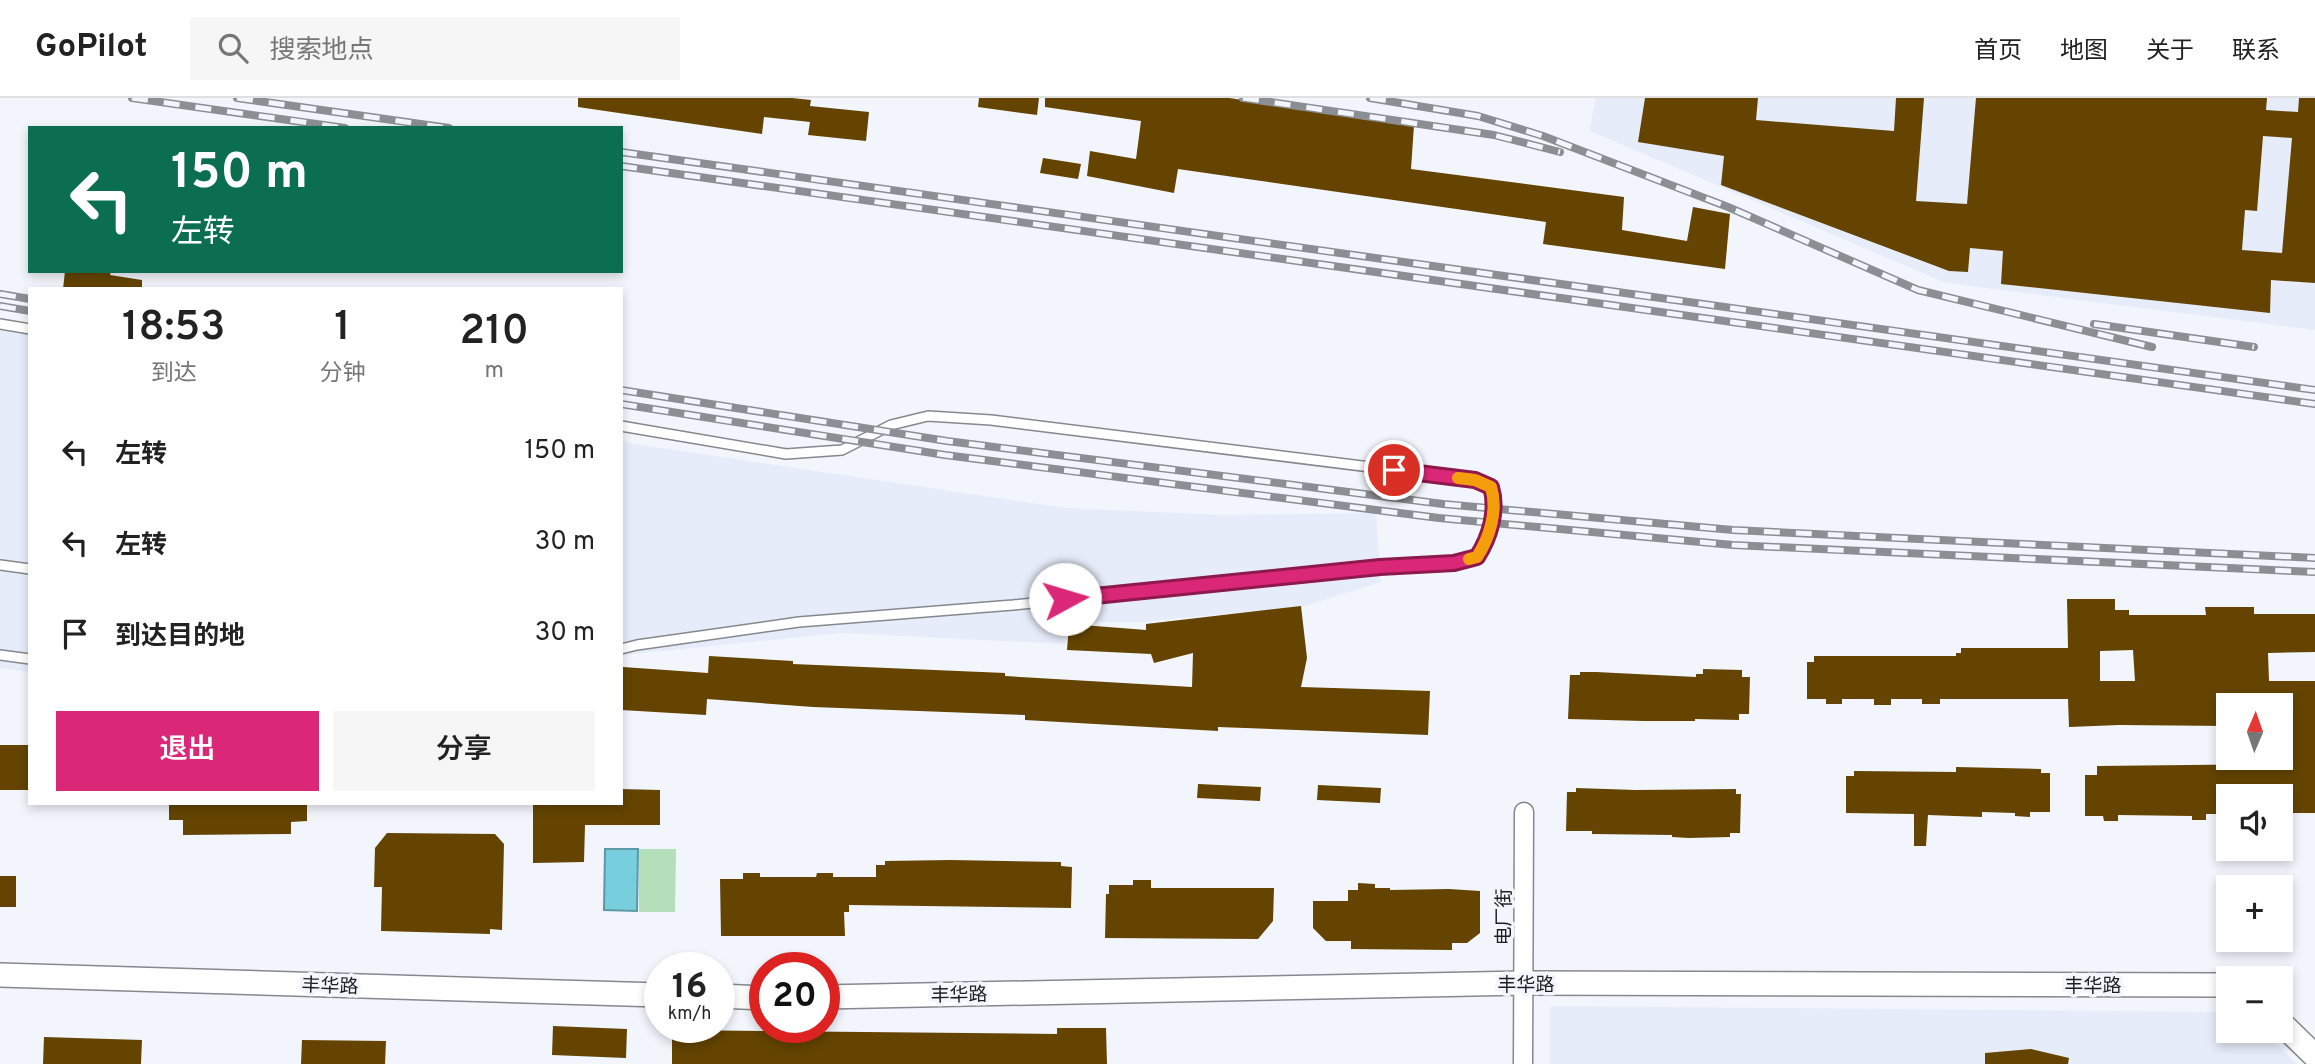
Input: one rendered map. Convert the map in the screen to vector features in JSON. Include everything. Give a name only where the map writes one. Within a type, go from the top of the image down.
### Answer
[{"type":"street","name":"电厂街","points":[[1523,1064],[1524,812]]},
{"type":"street","name":"丰华路","points":[[0,975],[644,995]]},
{"type":"street","name":"丰华路","points":[[840,997],[1524,983],[2216,985]]},
{"type":"street","points":[[2293,1035],[2315,1056]]},
{"type":"lane","points":[[0,324],[28,329]]},
{"type":"lane","points":[[623,426],[786,454],[842,450],[891,425],[928,416],[991,421],[1475,480],[1491,487],[1495,501],[1487,542],[1477,557],[1454,563],[1380,567],[1013,605],[799,622],[623,648]]},
{"type":"lane","points":[[0,565],[28,569]]},
{"type":"lane","points":[[0,655],[28,659]]},
{"type":"shaded area","points":[[1595,98],[2315,98],[2315,330],[1946,283],[1590,131]]},
{"type":"shaded area","points":[[0,329],[28,333],[28,672],[0,668]]},
{"type":"shaded area","points":[[623,442],[1066,508],[1224,515],[1376,513],[1381,582],[1305,606],[1142,622],[1067,622],[1065,644],[841,633],[623,655]]},
{"type":"shaded area","points":[[1550,1006],[2216,1012],[2216,1043],[2275,1043],[2297,1064],[1549,1064]]},
{"type":"green space","points":[[639,849],[676,849],[675,912],[639,912]]},
{"type":"water","points":[[605,849],[638,849],[637,911],[604,910]]},
{"type":"building","points":[[578,98],[792,98],[811,100],[810,106],[869,112],[866,141],[808,135],[810,122],[764,117],[762,134],[578,107]]},
{"type":"building","points":[[979,98],[1039,98],[1037,115],[978,107]]},
{"type":"building","points":[[1045,98],[1229,98],[1414,125],[1411,169],[1624,197],[1622,230],[1687,241],[1693,207],[1730,214],[1725,269],[1543,244],[1546,222],[1178,169],[1174,193],[1087,176],[1090,151],[1136,159],[1141,121],[1045,107]]},
{"type":"building","points":[[1645,98],[1758,98],[1756,120],[1894,131],[1896,98],[1924,98],[1916,201],[1967,204],[1976,98],[2267,98],[2266,110],[2298,112],[2299,98],[2315,98],[2315,283],[2271,280],[2270,313],[2001,284],[2003,251],[1970,248],[1968,272],[1949,271],[1721,185],[1724,156],[1638,142]],"holes":[[[2263,136],[2292,138],[2282,253],[2242,250],[2245,210],[2257,211]]]},
{"type":"building","points":[[1043,158],[1081,164],[1078,179],[1040,173]]},
{"type":"building","points":[[65,273],[110,273],[142,280],[142,287],[63,287]]},
{"type":"building","points":[[2067,599],[2115,599],[2115,610],[2129,610],[2129,615],[2206,615],[2205,607],[2254,607],[2254,614],[2315,614],[2315,652],[2268,653],[2269,681],[2315,681],[2315,813],[2293,813],[2293,784],[2216,784],[2216,814],[2206,814],[2206,820],[2192,820],[2192,816],[2118,815],[2118,821],[2104,821],[2103,816],[2085,816],[2085,775],[2097,775],[2097,766],[2216,765],[2216,770],[2293,770],[2293,693],[2216,693],[2216,726],[2069,727],[2068,699],[1940,699],[1940,704],[1922,704],[1922,699],[1891,699],[1891,705],[1874,705],[1874,699],[1842,699],[1842,704],[1826,704],[1826,699],[1807,699],[1807,662],[1814,662],[1814,656],[1956,656],[1956,653],[1961,653],[1961,648],[2068,648]],"holes":[[[2133,650],[2135,681],[2100,681],[2100,651]]]},
{"type":"building","points":[[1301,606],[1307,658],[1301,687],[1430,691],[1428,735],[1218,727],[1218,731],[1025,720],[1025,715],[813,707],[707,699],[706,715],[623,710],[623,667],[708,673],[709,656],[793,661],[793,664],[1005,673],[1005,676],[1192,687],[1193,653],[1154,663],[1151,654],[1067,650],[1069,624],[1146,630],[1146,624]]},
{"type":"building","points":[[1703,669],[1742,670],[1742,677],[1750,677],[1749,714],[1739,714],[1739,720],[1568,719],[1570,675],[1596,672],[1696,677],[1696,674],[1703,674]]},
{"type":"building","points":[[0,745],[28,745],[28,790],[0,790]]},
{"type":"building","points":[[1956,767],[2041,769],[2041,773],[2050,773],[2050,812],[2030,812],[2030,817],[2015,816],[2015,813],[1982,812],[1982,817],[1928,815],[1926,846],[1914,846],[1914,814],[1846,813],[1846,776],[1854,776],[1854,771],[1956,772]]},
{"type":"building","points":[[1198,784],[1261,787],[1260,801],[1197,798]]},
{"type":"building","points":[[1318,785],[1381,788],[1380,803],[1317,800]]},
{"type":"building","points":[[1576,788],[1736,789],[1736,794],[1741,794],[1740,833],[1730,833],[1730,837],[1689,838],[1566,831],[1567,792],[1576,792]]},
{"type":"building","points":[[623,789],[660,790],[660,825],[585,825],[584,862],[533,863],[533,805],[623,805]]},
{"type":"building","points":[[169,805],[307,805],[307,821],[291,822],[291,834],[183,835],[183,820],[169,820]]},
{"type":"building","points":[[387,833],[495,834],[504,844],[502,930],[490,929],[490,934],[381,931],[382,887],[374,887],[375,848]]},
{"type":"building","points":[[885,861],[1061,862],[1061,866],[1072,867],[1071,908],[849,905],[849,912],[844,912],[845,936],[721,936],[720,879],[743,879],[743,873],[760,873],[760,877],[816,877],[817,873],[833,873],[833,877],[876,877],[876,865],[885,865]]},
{"type":"building","points":[[0,876],[16,876],[16,907],[0,907]]},
{"type":"building","points":[[1133,880],[1151,880],[1151,888],[1274,888],[1273,921],[1258,939],[1105,938],[1106,894],[1109,894],[1109,885],[1133,885]]},
{"type":"building","points":[[1358,883],[1375,884],[1375,888],[1390,890],[1480,891],[1480,933],[1467,943],[1452,943],[1452,950],[1351,949],[1351,941],[1326,941],[1313,928],[1313,901],[1348,901],[1348,890],[1358,890]]},
{"type":"building","points":[[553,1026],[627,1029],[626,1058],[552,1055]]},
{"type":"building","points":[[1057,1028],[1106,1028],[1107,1064],[672,1064],[672,1043],[735,1043],[735,1031],[749,1031],[749,1043],[840,1043],[840,1032],[1057,1034]]},
{"type":"building","points":[[44,1037],[142,1040],[141,1064],[43,1064]]},
{"type":"building","points":[[302,1040],[386,1041],[385,1064],[301,1064]]},
{"type":"building","points":[[2031,1049],[2069,1058],[2068,1064],[1985,1064],[1985,1053]]},
{"type":"railway","points":[[132,98],[331,126]]},
{"type":"railway","points":[[237,98],[435,126]]},
{"type":"railway","points":[[1243,98],[1494,135],[1560,152]]},
{"type":"railway","points":[[1370,98],[1478,116],[1543,136],[1728,207],[1918,290],[2152,347]]},
{"type":"railway","points":[[623,152],[2315,390]]},
{"type":"railway","points":[[623,166],[2315,404]]},
{"type":"railway","points":[[0,294],[28,299]]},
{"type":"railway","points":[[0,306],[28,311]]},
{"type":"railway","points":[[2094,324],[2254,347]]},
{"type":"railway","points":[[623,390],[947,441],[1443,504],[1733,530],[2315,558]]},
{"type":"railway","points":[[623,404],[945,455],[1439,518],[1733,545],[2315,572]]},
{"type":"slow traffic","points":[[1458,478],[1475,480],[1491,487],[1495,501],[1487,542],[1477,557],[1469,559]]},
{"type":"route","points":[[1065,599],[1380,567],[1454,563],[1477,557],[1487,542],[1495,501],[1491,487],[1475,480],[1394,470]]}]
